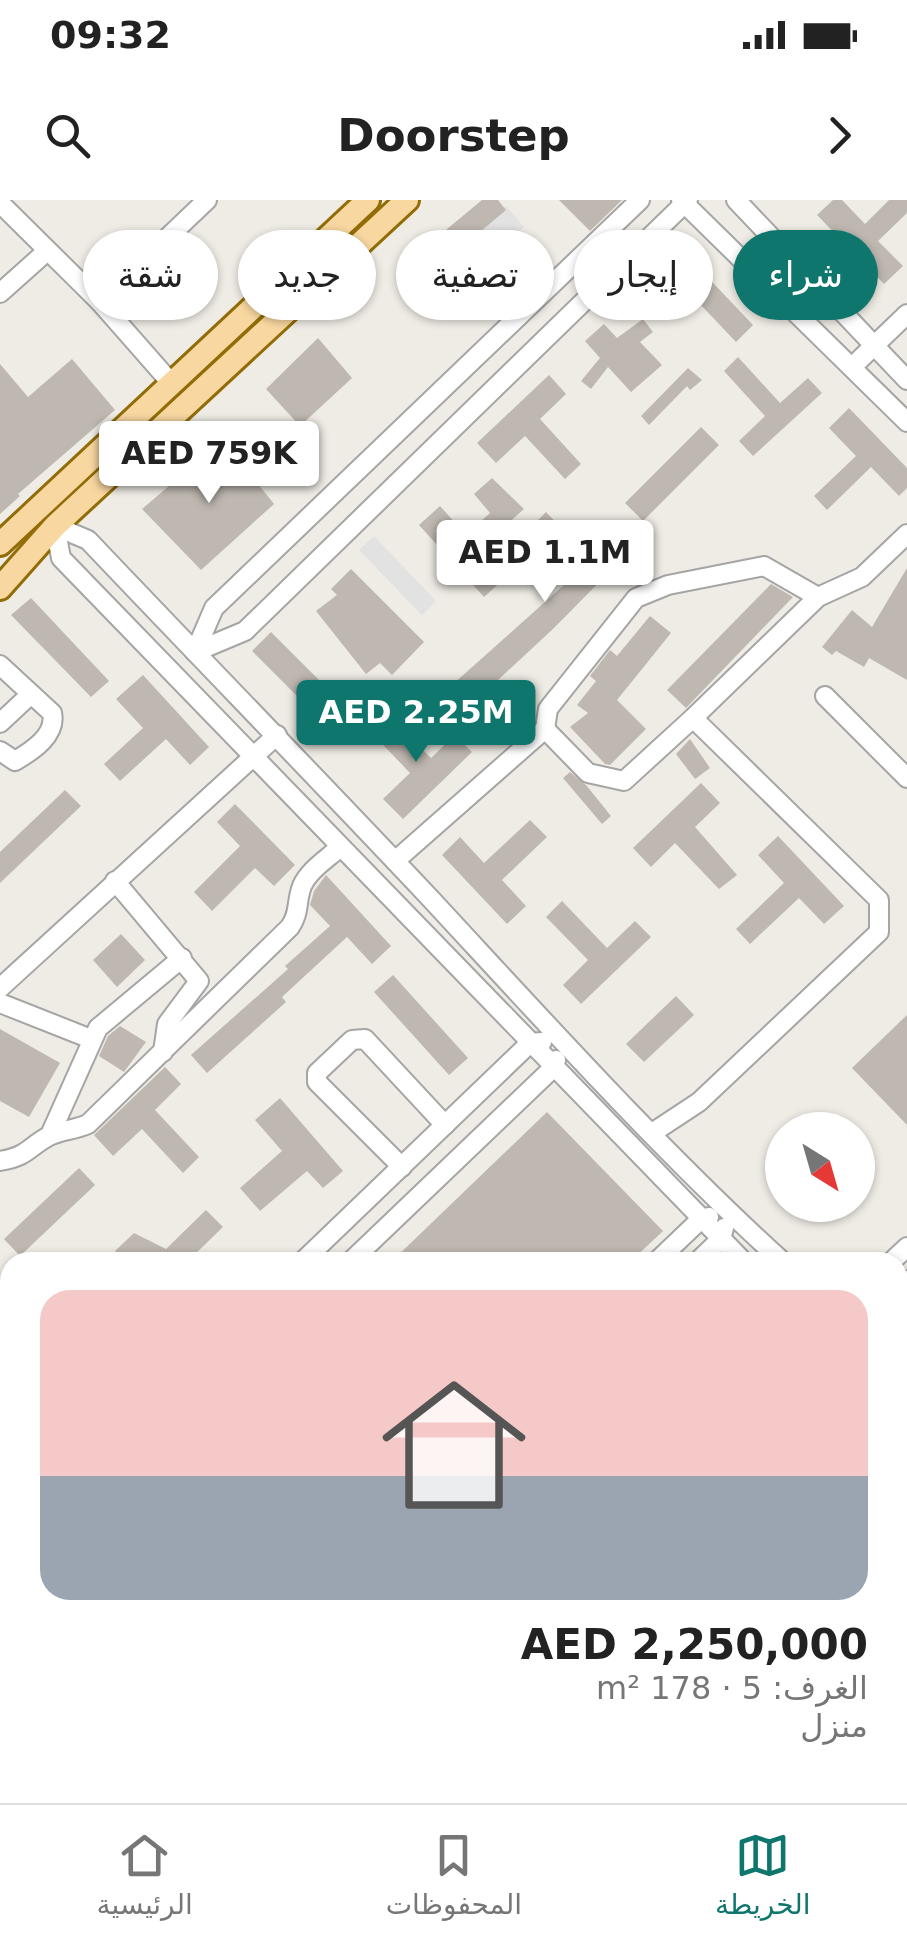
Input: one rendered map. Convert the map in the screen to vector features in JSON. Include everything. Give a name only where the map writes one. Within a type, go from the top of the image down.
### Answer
[{"type":"main road","points":[[0,544],[368,200]]},
{"type":"main road","points":[[0,588],[55,526],[407,200]]},
{"type":"street","points":[[176,230],[207,200]]},
{"type":"street","points":[[195,652],[214,608],[640,200]]},
{"type":"street","points":[[736,200],[907,380]]},
{"type":"street","points":[[195,652],[245,631],[684,201],[907,422]]},
{"type":"street","points":[[0,203],[83,286]]},
{"type":"street","points":[[0,293],[47,251]]},
{"type":"street","points":[[852,367],[907,314]]},
{"type":"street","points":[[116,320],[172,384]]},
{"type":"street","points":[[55,526],[88,540],[728,1213],[772,1252]]},
{"type":"street","points":[[55,526],[61,558],[734,1252]]},
{"type":"street","points":[[545,729],[588,773],[624,781],[818,596],[862,577],[907,534]]},
{"type":"street","points":[[395,861],[545,729],[548,710],[636,598],[668,586],[764,566],[818,596]]},
{"type":"street","points":[[0,665],[52,714],[52,730],[15,761],[0,751]]},
{"type":"street","points":[[0,723],[31,694]]},
{"type":"street","points":[[825,696],[907,778]]},
{"type":"street","points":[[652,1133],[699,1102],[879,932],[879,900],[693,718]]},
{"type":"street","points":[[0,988],[277,735]]},
{"type":"street","points":[[50,1135],[88,1124],[290,927],[298,917],[299,896],[308,875],[339,848]]},
{"type":"street","points":[[115,881],[198,981],[167,1024],[163,1052]]},
{"type":"street","points":[[0,1161],[27,1154],[50,1135],[91,1038],[182,958]]},
{"type":"street","points":[[0,1003],[91,1038]]},
{"type":"street","points":[[402,1167],[316,1082],[318,1073],[352,1040],[365,1038],[444,1125]]},
{"type":"street","points":[[313,1252],[530,1044],[561,1039]]},
{"type":"street","points":[[361,1252],[554,1068],[561,1039]]},
{"type":"street","points":[[666,1252],[701,1219],[728,1213]]},
{"type":"street","points":[[707,1252],[721,1239],[728,1213]]},
{"type":"shaded area","points":[[506,206],[524,227],[521,230],[479,230]]},
{"type":"shaded area","points":[[374,536],[436,601],[422,615],[359,550]]},
{"type":"building","points":[[482,200],[498,200],[506,210],[482,230],[446,230]]},
{"type":"building","points":[[559,200],[622,200],[591,230]]},
{"type":"building","points":[[833,200],[842,200],[865,224],[889,200],[907,200],[907,213],[878,241],[878,230],[832,230],[817,215]]},
{"type":"building","points":[[878,241],[903,266],[884,284],[878,278]]},
{"type":"building","points":[[713,283],[733,304],[733,320],[748,320],[753,325],[736,342],[713,318]]},
{"type":"building","points":[[644,320],[653,332],[640,342],[662,365],[631,392],[608,367],[591,389],[581,381],[600,358],[585,341],[604,324],[617,338]]},
{"type":"building","points":[[318,338],[352,378],[300,426],[266,389]]},
{"type":"building","points":[[738,357],[780,403],[808,378],[822,393],[753,456],[739,441],[765,416],[724,371]]},
{"type":"building","points":[[72,359],[115,410],[0,514],[0,364],[28,397]]},
{"type":"building","points":[[688,368],[702,380],[690,390],[687,386],[649,425],[641,416]]},
{"type":"building","points":[[549,375],[566,394],[540,419],[581,464],[565,479],[525,436],[496,463],[477,443]]},
{"type":"building","points":[[849,408],[907,468],[907,488],[899,496],[871,467],[827,510],[814,496],[856,456],[829,428]]},
{"type":"building","points":[[701,427],[719,445],[643,521],[625,503]]},
{"type":"building","points":[[223,440],[274,504],[201,570],[142,509]]},
{"type":"building","points":[[492,478],[524,509],[479,549],[505,578],[484,597],[419,525],[440,506],[466,535],[490,513],[474,494]]},
{"type":"building","points":[[546,512],[588,556],[612,533],[630,551],[471,705],[452,685],[574,576],[529,529]]},
{"type":"building","points":[[907,568],[907,680],[869,658],[864,667],[822,647],[852,610],[872,627]]},
{"type":"building","points":[[351,569],[424,642],[392,675],[380,663],[366,674],[316,611],[337,595],[331,589]]},
{"type":"building","points":[[771,584],[793,597],[686,708],[667,690]]},
{"type":"building","points":[[31,598],[109,681],[91,697],[11,615]]},
{"type":"building","points":[[650,616],[671,633],[617,700],[646,729],[610,765],[605,764],[570,727],[588,713],[577,705],[596,681],[590,676],[610,650],[617,656]]},
{"type":"building","points":[[271,632],[347,708],[328,727],[252,651]]},
{"type":"building","points":[[143,675],[209,747],[190,765],[166,739],[120,781],[104,764],[143,728],[116,699]]},
{"type":"building","points":[[386,713],[431,758],[455,735],[472,752],[403,819],[383,799],[410,773],[369,730]]},
{"type":"building","points":[[690,739],[710,768],[695,779],[676,754]]},
{"type":"building","points":[[570,772],[611,816],[602,824],[563,778]]},
{"type":"building","points":[[701,783],[720,803],[695,827],[737,875],[719,889],[675,843],[651,867],[633,848]]},
{"type":"building","points":[[65,790],[81,806],[0,883],[0,852]]},
{"type":"building","points":[[235,804],[295,865],[274,886],[255,868],[212,911],[194,892],[240,846],[217,822]]},
{"type":"building","points":[[530,820],[547,837],[502,880],[526,906],[507,924],[442,855],[460,837],[484,863]]},
{"type":"building","points":[[778,836],[844,906],[824,924],[799,898],[750,944],[736,929],[784,883],[758,855]]},
{"type":"building","points":[[326,875],[391,946],[372,964],[347,937],[282,997],[286,1002],[207,1073],[191,1055],[330,926],[310,905],[314,891]]},
{"type":"building","points":[[562,901],[607,948],[635,921],[651,937],[581,1004],[563,985],[588,960],[546,917]]},
{"type":"building","points":[[121,934],[145,960],[117,987],[93,960]]},
{"type":"building","points":[[393,975],[468,1058],[449,1075],[374,992]]},
{"type":"building","points":[[676,996],[694,1015],[644,1062],[626,1044]]},
{"type":"building","points":[[907,1015],[907,1125],[852,1068]]},
{"type":"building","points":[[120,1026],[146,1042],[124,1072],[99,1056],[108,1036]]},
{"type":"building","points":[[0,1029],[60,1063],[29,1117],[0,1101]]},
{"type":"building","points":[[165,1067],[181,1084],[155,1110],[199,1157],[183,1173],[142,1129],[113,1156],[94,1135]]},
{"type":"building","points":[[280,1098],[343,1171],[323,1188],[307,1171],[260,1211],[240,1188],[282,1151],[255,1120]]},
{"type":"building","points":[[547,1112],[663,1231],[641,1252],[401,1252]]},
{"type":"building","points":[[79,1168],[95,1185],[24,1252],[16,1252],[4,1239]]},
{"type":"building","points":[[206,1210],[223,1227],[197,1252],[115,1251],[134,1233],[166,1249]]}]
